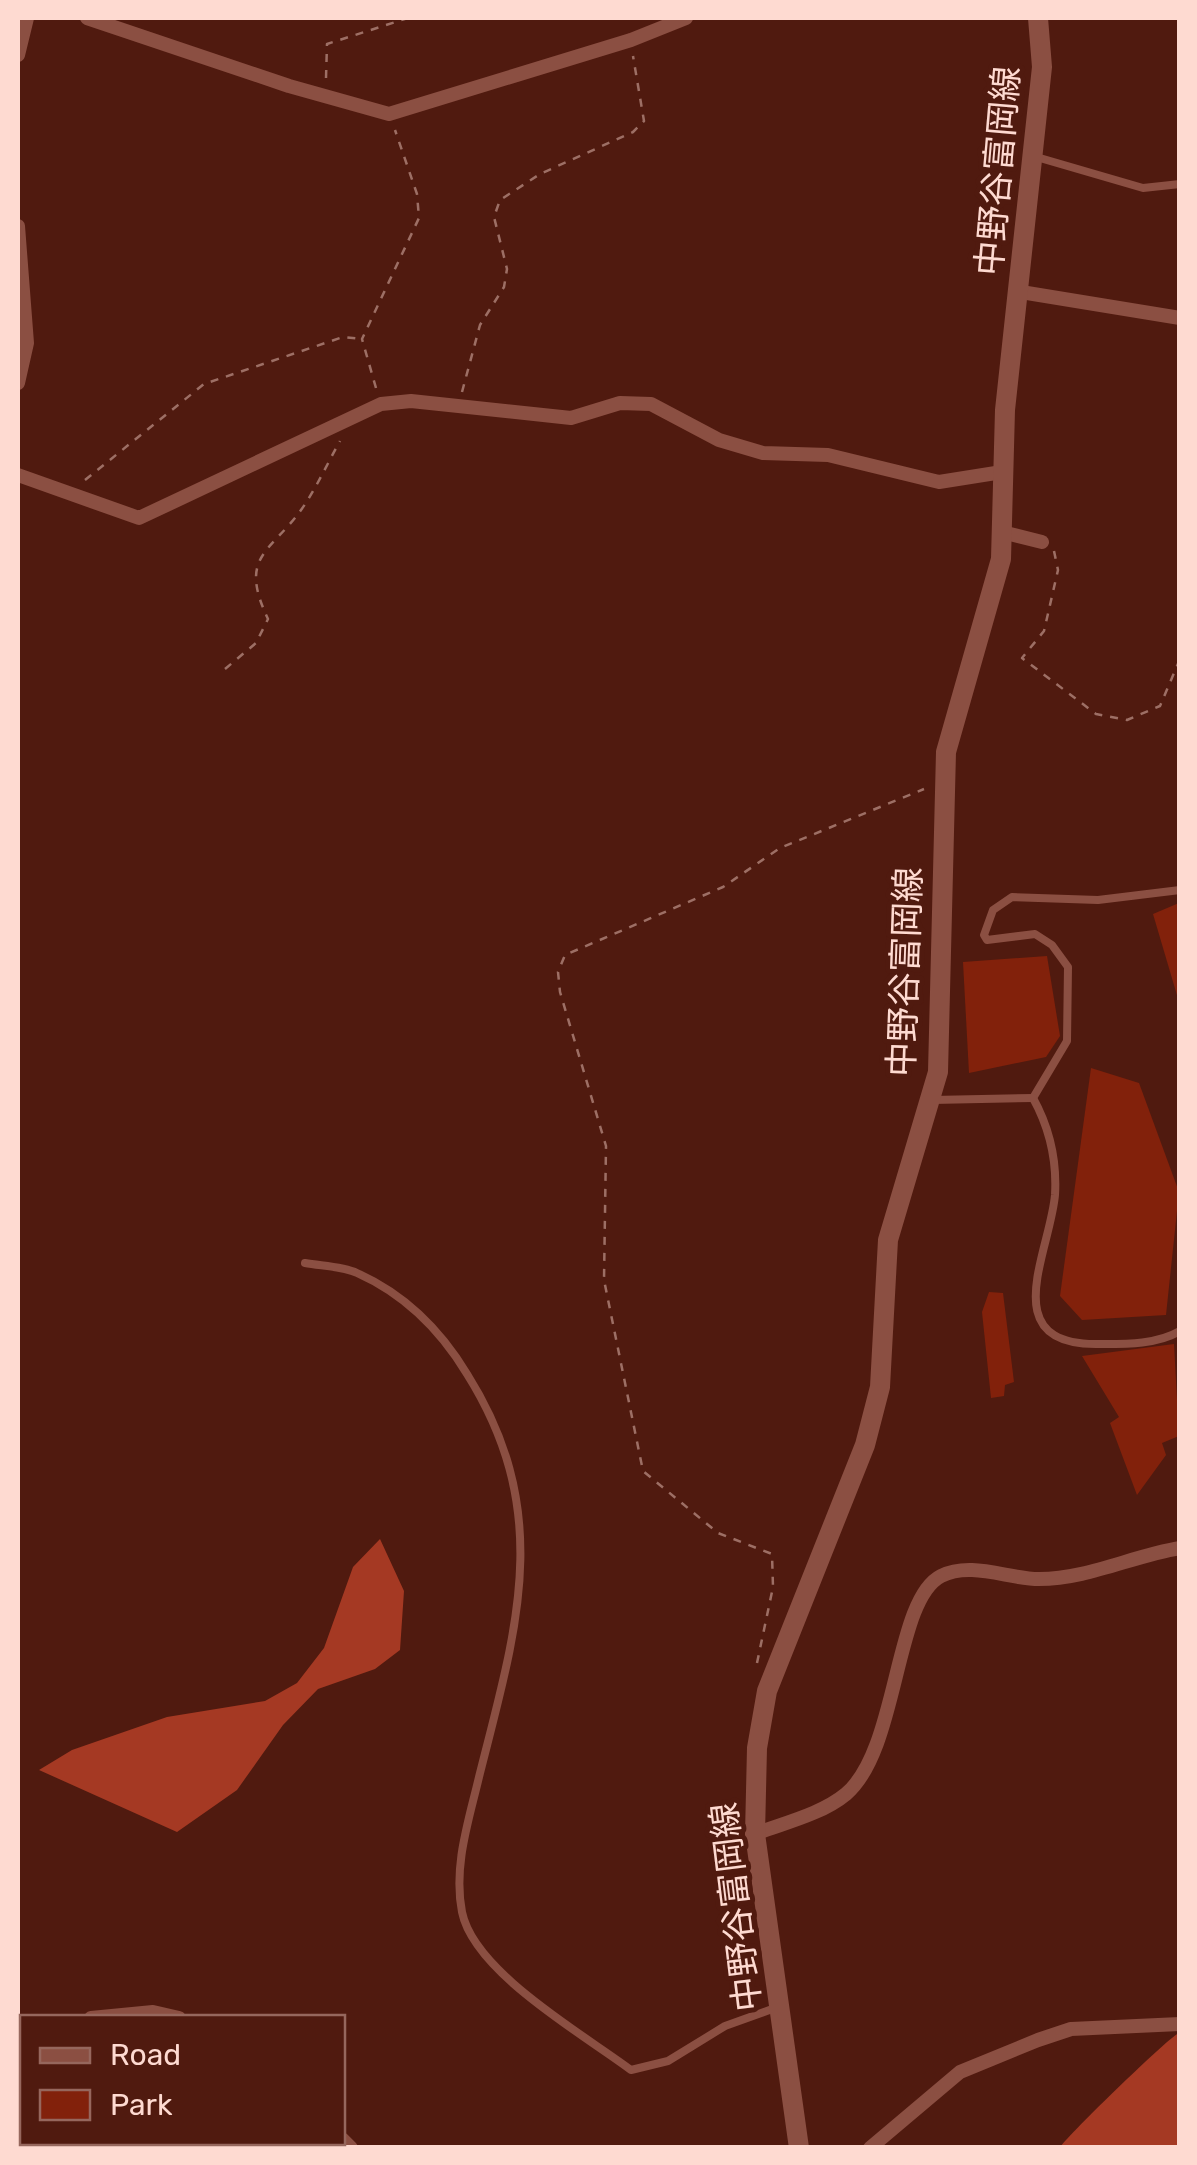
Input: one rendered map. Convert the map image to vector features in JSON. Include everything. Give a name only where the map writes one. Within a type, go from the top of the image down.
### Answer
[{"type":"main road","name":"中野谷富岡線","points":[[799,2148],[756,1834],[754,1780],[768,1691],[865,1445],[880,1388],[888,1240],[932,1100],[938,1055],[944,781],[951,726],[994,593],[1002,532],[1005,410],[1021,292],[1042,67],[1038,18]]},
{"type":"street","points":[[18,56],[27,18]]},
{"type":"street","points":[[87,18],[389,114],[630,40],[686,18]]},
{"type":"street","points":[[18,226],[26,343],[18,383]]},
{"type":"street","points":[[1021,292],[1180,318]]},
{"type":"street","points":[[18,476],[139,518],[156,514],[381,404],[459,406],[572,418],[620,403],[651,404],[719,440],[763,452],[828,455],[939,482],[1002,472]]},
{"type":"street","points":[[1002,532],[1042,542]]},
{"type":"street","points":[[756,1834],[836,1801],[864,1773],[877,1746],[918,1603],[933,1582],[970,1570],[1036,1579],[1067,1576],[1180,1548]]},
{"type":"street","points":[[122,2015],[166,2015]]},
{"type":"street","points":[[870,2148],[960,2072],[1038,2040],[1071,2029],[1180,2024]]},
{"type":"lane","points":[[1033,156],[1143,188],[1180,184]]},
{"type":"lane","points":[[1032,1098],[1067,1041],[1068,967],[1052,945],[1034,934],[987,940],[984,935],[993,910],[1000,902],[1026,895],[1098,900],[1180,890]]},
{"type":"lane","points":[[932,1100],[1032,1098]]},
{"type":"lane","points":[[1032,1098],[1042,1116],[1054,1165],[1055,1193],[1034,1292],[1041,1322],[1049,1333],[1080,1344],[1160,1339],[1180,1330]]},
{"type":"lane","points":[[305,1263],[356,1272],[429,1321],[478,1392],[517,1489],[523,1569],[518,1624],[461,1852],[462,1912],[476,1945],[510,1980],[631,2070],[668,2062],[725,2026],[779,2006]]},
{"type":"path","points":[[325,96],[328,44],[408,18]]},
{"type":"path","points":[[459,406],[480,324],[504,287],[507,269],[494,218],[500,200],[540,174],[633,132],[644,121],[630,40]]},
{"type":"path","points":[[381,404],[362,339],[419,218],[417,194],[389,114]]},
{"type":"path","points":[[68,495],[204,384],[343,337],[362,339]]},
{"type":"path","points":[[225,669],[256,643],[268,619],[257,596],[263,552],[300,512],[344,436],[344,423]]},
{"type":"path","points":[[1042,542],[1057,556],[1058,570],[1044,631],[1022,658],[1096,714],[1127,720],[1160,706],[1180,659]]},
{"type":"path","points":[[768,1691],[756,1679],[762,1627],[773,1587],[772,1554],[718,1533],[642,1471],[636,1456],[627,1382],[604,1280],[606,1146],[560,992],[558,972],[565,955],[723,888],[780,848],[944,781]]},
{"type":"green space","points":[[1179,903],[1179,1002],[1153,914]]},
{"type":"green space","points":[[1047,956],[1060,1036],[1046,1057],[969,1073],[963,962]]},
{"type":"green space","points":[[1091,1068],[1139,1083],[1179,1192],[1166,1315],[1082,1320],[1060,1296]]},
{"type":"green space","points":[[989,1292],[1003,1293],[1014,1382],[1005,1385],[1004,1396],[991,1398],[982,1312]]},
{"type":"green space","points":[[1174,1344],[1179,1436],[1162,1443],[1166,1455],[1137,1495],[1110,1423],[1119,1417],[1082,1356]]},
{"type":"shaded area","points":[[380,1539],[404,1591],[400,1650],[375,1669],[318,1689],[283,1725],[237,1790],[177,1832],[39,1770],[72,1750],[167,1717],[265,1701],[297,1683],[324,1648],[353,1567]]},
{"type":"shaded area","points":[[1179,2033],[1179,2147],[1060,2147],[1120,2086]]}]
